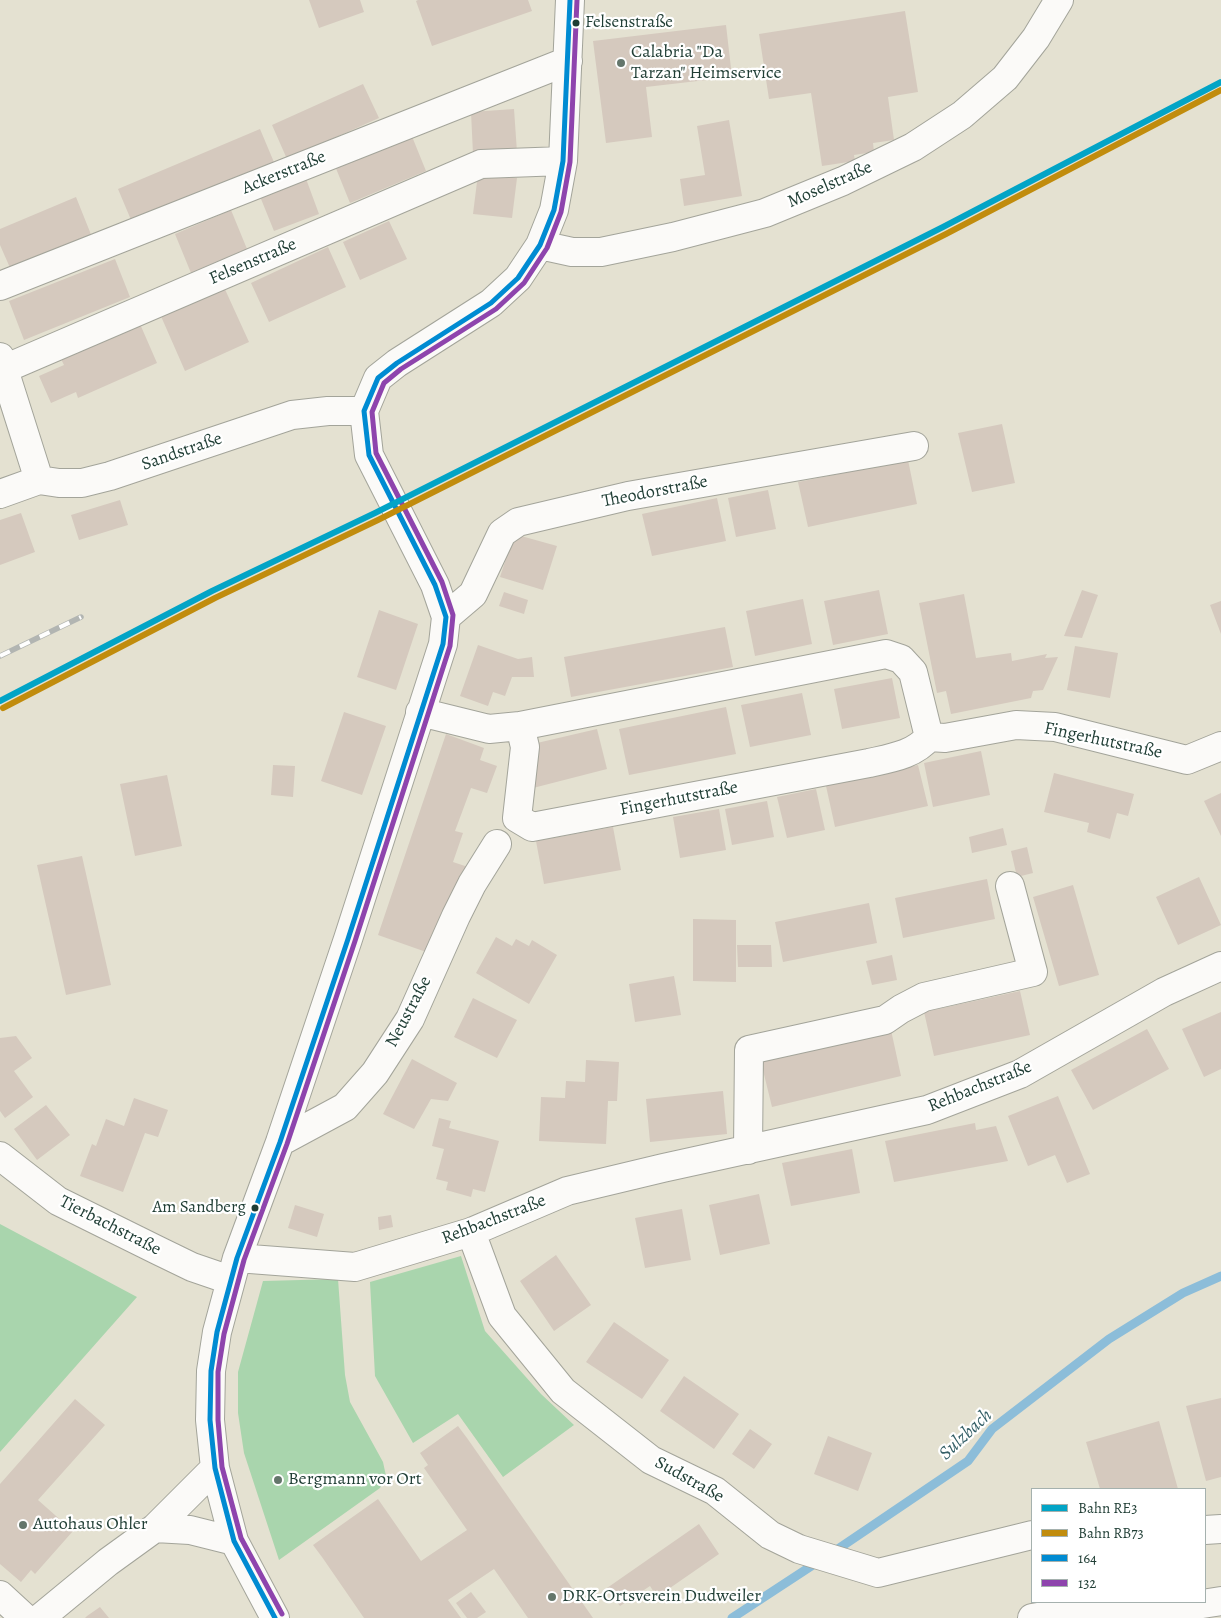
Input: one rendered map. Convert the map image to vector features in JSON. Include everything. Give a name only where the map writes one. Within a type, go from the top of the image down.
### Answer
[{"type":"street","points":[[275,1618],[234,1541],[215,1468],[210,1420],[211,1371],[218,1332],[234,1269],[280,1142],[348,939],[443,644],[446,618],[436,586],[369,455],[364,411],[378,378],[397,363],[491,303],[518,278],[540,245],[554,210],[563,161],[570,0]]},
{"type":"street","name":"Moselstraße","points":[[540,245],[572,252],[601,252],[673,237],[765,213],[843,181],[913,147],[962,115],[1005,78],[1036,38],[1059,0]]},
{"type":"street","name":"Ackerstraße","points":[[0,286],[568,61]]},
{"type":"street","name":"Felsenstraße","points":[[2,363],[481,164],[563,161]]},
{"type":"street","points":[[2,363],[39,480]]},
{"type":"street","name":"Sandstraße","points":[[0,494],[39,480],[59,483],[82,483],[117,474],[292,415],[328,411],[364,411]]},
{"type":"street","name":"Theodorstraße","points":[[446,618],[473,594],[502,534],[518,522],[628,496],[914,446]]},
{"type":"street","points":[[420,712],[489,729],[520,726],[886,654],[901,659],[913,672],[929,737]]},
{"type":"street","name":"Fingerhutstraße","points":[[520,726],[525,747],[516,818],[532,827],[869,763],[910,752],[923,744],[929,737],[945,738],[1016,725],[1055,727],[1187,760],[1221,746]]},
{"type":"street","name":"Neustraße","points":[[280,1142],[345,1107],[375,1073],[410,1019],[456,916],[472,884],[496,844]]},
{"type":"street","points":[[748,1150],[749,1050],[885,1020],[924,997],[1033,972],[1010,886]]},
{"type":"street","name":"Rehbachstraße","points":[[234,1269],[355,1267],[471,1232],[567,1191],[927,1110],[1020,1074],[1164,992],[1221,966]]},
{"type":"street","name":"Tierbachstraße","points":[[0,1156],[58,1201],[192,1267],[234,1269]]},
{"type":"street","name":"Sudstraße","points":[[471,1232],[502,1316],[563,1391],[651,1460],[715,1491],[770,1535],[799,1549],[878,1573],[1031,1535]]},
{"type":"street","points":[[40,1618],[108,1562],[155,1528],[215,1468]]},
{"type":"street","points":[[155,1528],[190,1530],[234,1541]]},
{"type":"street","points":[[1206,1530],[1221,1529]]},
{"type":"street","points":[[0,1595],[25,1618]]},
{"type":"street","points":[[1206,1603],[1221,1601]]},
{"type":"street","points":[[1122,1618],[1168,1608],[1206,1603]]},
{"type":"street","points":[[1032,1618],[1073,1611],[1168,1608]]},
{"type":"green space","points":[[0,1224],[137,1297],[0,1452]]},
{"type":"green space","points":[[461,1256],[485,1331],[541,1394],[574,1425],[503,1477],[458,1414],[413,1443],[375,1376],[370,1282]]},
{"type":"green space","points":[[338,1279],[345,1375],[350,1402],[383,1462],[386,1476],[380,1488],[279,1560],[244,1453],[238,1413],[238,1372],[263,1281]]},
{"type":"building","points":[[309,0],[360,0],[364,12],[319,28]]},
{"type":"building","points":[[528,0],[532,11],[432,46],[416,1]]},
{"type":"building","points":[[905,11],[918,92],[888,97],[894,140],[873,143],[874,152],[854,155],[855,161],[822,166],[811,93],[769,99],[759,34]]},
{"type":"building","points":[[726,25],[732,77],[646,87],[652,137],[606,143],[593,41]]},
{"type":"building","points":[[363,84],[379,118],[287,159],[272,125]]},
{"type":"building","points":[[514,109],[517,152],[473,154],[471,112]]},
{"type":"building","points":[[729,120],[742,196],[684,206],[680,179],[705,175],[697,126]]},
{"type":"building","points":[[260,129],[276,167],[134,227],[118,189]]},
{"type":"building","points":[[411,134],[426,171],[350,203],[335,166]]},
{"type":"building","points":[[478,174],[517,178],[512,218],[473,214]]},
{"type":"building","points":[[305,176],[319,214],[274,231],[259,194]]},
{"type":"building","points":[[76,197],[92,237],[11,270],[0,245],[0,229]]},
{"type":"building","points":[[231,210],[247,249],[191,273],[175,234]]},
{"type":"building","points":[[389,221],[407,259],[360,280],[343,242]]},
{"type":"building","points":[[328,247],[346,287],[269,322],[251,283]]},
{"type":"building","points":[[115,259],[130,297],[24,340],[9,301]]},
{"type":"building","points":[[223,285],[249,342],[185,371],[160,314]]},
{"type":"building","points":[[140,324],[157,363],[78,398],[76,392],[51,403],[39,376],[64,365],[61,359]]},
{"type":"building","points":[[1002,424],[1015,483],[972,492],[958,433]]},
{"type":"building","points":[[908,460],[917,504],[808,527],[798,482]]},
{"type":"building","points":[[768,490],[776,529],[736,537],[728,498]]},
{"type":"building","points":[[717,498],[726,541],[652,556],[642,514]]},
{"type":"building","points":[[120,500],[128,525],[79,540],[71,515]]},
{"type":"building","points":[[21,513],[35,552],[0,565],[0,520]]},
{"type":"building","points":[[514,534],[557,546],[543,590],[500,577]]},
{"type":"building","points":[[879,590],[888,634],[833,645],[824,601]]},
{"type":"building","points":[[1082,590],[1098,595],[1082,638],[1064,636]]},
{"type":"building","points":[[504,592],[528,600],[524,614],[499,606]]},
{"type":"building","points":[[964,594],[976,658],[1011,653],[1012,661],[1047,654],[1045,658],[1058,657],[1043,690],[1033,691],[1031,698],[951,714],[946,691],[937,693],[919,603]]},
{"type":"building","points":[[803,599],[812,644],[755,656],[746,611]]},
{"type":"building","points":[[1221,601],[1221,634],[1210,605]]},
{"type":"building","points":[[379,610],[418,624],[396,690],[357,677]]},
{"type":"building","points":[[725,627],[733,667],[571,697],[564,657]]},
{"type":"building","points":[[478,645],[518,659],[532,657],[534,677],[512,677],[505,696],[493,692],[488,706],[460,696]]},
{"type":"building","points":[[1075,646],[1118,653],[1110,698],[1067,690]]},
{"type":"building","points":[[892,678],[900,718],[842,729],[834,689]]},
{"type":"building","points":[[802,693],[811,735],[750,747],[741,705]]},
{"type":"building","points":[[726,707],[736,754],[629,775],[619,729]]},
{"type":"building","points":[[344,712],[386,726],[362,795],[321,781]]},
{"type":"building","points":[[597,729],[607,769],[533,788],[537,743]]},
{"type":"building","points":[[446,734],[484,748],[480,760],[497,766],[487,793],[471,788],[455,831],[463,833],[453,862],[468,867],[429,953],[378,935]]},
{"type":"building","points":[[981,751],[990,795],[933,807],[924,763]]},
{"type":"building","points":[[273,765],[295,766],[293,797],[271,795]]},
{"type":"building","points":[[918,765],[928,806],[835,827],[826,786]]},
{"type":"building","points":[[1054,773],[1134,794],[1128,816],[1117,813],[1110,839],[1087,832],[1089,823],[1044,812]]},
{"type":"building","points":[[167,775],[182,846],[135,856],[120,784]]},
{"type":"building","points":[[816,789],[825,830],[787,838],[777,797]]},
{"type":"building","points":[[1221,793],[1221,836],[1204,801]]},
{"type":"building","points":[[767,801],[774,837],[732,845],[725,809]]},
{"type":"building","points":[[719,809],[726,850],[680,858],[673,817]]},
{"type":"building","points":[[613,827],[621,870],[544,884],[536,841]]},
{"type":"building","points":[[1003,828],[1007,845],[972,853],[969,837]]},
{"type":"building","points":[[1027,847],[1033,873],[1017,877],[1011,851]]},
{"type":"building","points":[[82,856],[111,985],[66,995],[37,865]]},
{"type":"building","points":[[1199,877],[1221,925],[1178,945],[1156,897]]},
{"type":"building","points":[[987,879],[995,919],[903,938],[895,898]]},
{"type":"building","points":[[1073,885],[1099,975],[1059,986],[1033,897]]},
{"type":"building","points":[[869,903],[877,943],[783,962],[775,922]]},
{"type":"building","points":[[693,919],[736,920],[736,982],[693,981]]},
{"type":"building","points":[[496,937],[512,946],[516,939],[529,946],[532,940],[557,955],[529,1004],[476,973]]},
{"type":"building","points":[[737,945],[771,945],[772,967],[738,967]]},
{"type":"building","points":[[892,955],[897,980],[872,985],[866,961]]},
{"type":"building","points":[[674,976],[681,1015],[635,1022],[629,984]]},
{"type":"building","points":[[1020,991],[1030,1035],[934,1056],[924,1012]]},
{"type":"building","points":[[473,998],[517,1020],[497,1058],[454,1037]]},
{"type":"building","points":[[1221,1012],[1221,1069],[1204,1077],[1182,1029]]},
{"type":"building","points":[[1147,1029],[1169,1069],[1093,1110],[1071,1070]]},
{"type":"building","points":[[891,1030],[901,1076],[772,1107],[761,1062]]},
{"type":"building","points":[[16,1036],[32,1058],[14,1071],[33,1097],[5,1118],[0,1111],[0,1038]]},
{"type":"building","points":[[412,1059],[457,1083],[448,1101],[431,1099],[414,1129],[383,1114]]},
{"type":"building","points":[[586,1060],[619,1062],[617,1101],[608,1101],[606,1144],[539,1141],[541,1097],[565,1098],[566,1081],[585,1082]]},
{"type":"building","points":[[723,1091],[727,1134],[650,1142],[646,1099]]},
{"type":"building","points":[[1058,1096],[1090,1174],[1067,1183],[1055,1155],[1028,1166],[1008,1116]]},
{"type":"building","points":[[134,1098],[168,1110],[158,1137],[145,1133],[123,1192],[80,1176],[92,1144],[96,1146],[106,1119],[124,1126]]},
{"type":"building","points":[[46,1105],[70,1135],[37,1160],[14,1129]]},
{"type":"building","points":[[439,1118],[451,1121],[449,1128],[499,1141],[485,1192],[473,1189],[471,1197],[446,1190],[448,1182],[436,1179],[444,1149],[432,1146]]},
{"type":"building","points":[[975,1123],[976,1130],[996,1126],[1008,1161],[894,1182],[885,1141]]},
{"type":"building","points":[[852,1149],[860,1193],[791,1206],[782,1163]]},
{"type":"building","points":[[759,1194],[770,1244],[720,1255],[709,1205]]},
{"type":"building","points":[[295,1205],[324,1214],[317,1237],[288,1228]]},
{"type":"building","points":[[682,1209],[691,1260],[645,1268],[635,1218]]},
{"type":"building","points":[[391,1215],[393,1227],[379,1230],[378,1217]]},
{"type":"building","points":[[556,1255],[591,1305],[554,1331],[520,1281]]},
{"type":"building","points":[[614,1322],[669,1360],[642,1399],[586,1362]]},
{"type":"building","points":[[684,1376],[739,1414],[714,1449],[660,1411]]},
{"type":"building","points":[[1221,1398],[1221,1477],[1206,1481],[1186,1406]]},
{"type":"building","points":[[75,1399],[105,1425],[38,1500],[73,1531],[35,1574],[31,1570],[21,1582],[0,1564],[0,1484]]},
{"type":"building","points":[[1159,1421],[1178,1488],[1100,1488],[1086,1442]]},
{"type":"building","points":[[458,1426],[593,1618],[528,1618],[494,1569],[448,1600],[461,1618],[364,1618],[313,1545],[378,1499],[421,1561],[467,1530],[424,1468],[428,1465],[420,1453]]},
{"type":"building","points":[[750,1429],[772,1444],[754,1469],[732,1454]]},
{"type":"building","points":[[828,1436],[872,1453],[858,1491],[814,1474]]},
{"type":"building","points":[[699,1524],[719,1554],[657,1597],[650,1586],[620,1606],[607,1588]]},
{"type":"building","points":[[471,1592],[486,1612],[477,1618],[467,1618],[456,1603]]},
{"type":"building","points":[[100,1607],[109,1618],[85,1618],[87,1616]]},
{"type":"waterway","name":"Sulzbach","points":[[832,1553],[968,1461],[992,1429],[1109,1339],[1183,1293],[1221,1276]]},
{"type":"waterway","name":"Sulzbach","points":[[732,1618],[819,1561]]},
{"type":"railway","points":[[0,656],[81,617]]},
{"type":"rail line","name":"RE3","points":[[0,701],[212,591],[375,513],[943,227],[1221,82]]},
{"type":"rail line","name":"RB73","points":[[3,708],[215,598],[378,520],[946,234],[1221,90]]},
{"type":"transit line","name":"164","points":[[275,1618],[234,1541],[215,1468],[210,1420],[211,1371],[217,1332],[237,1258],[280,1142],[443,644],[446,617],[435,585],[369,455],[364,411],[378,378],[397,363],[491,303],[518,278],[540,245],[554,210],[563,161],[570,0]]},
{"type":"transit line","name":"132","points":[[282,1614],[241,1538],[222,1467],[218,1420],[218,1372],[224,1334],[244,1260],[287,1144],[450,646],[453,615],[442,582],[376,453],[372,412],[384,383],[401,369],[496,309],[524,283],[547,248],[561,212],[570,162],[577,0]]},
{"type":"place","name":"Felsenstraße","points":[[576,23]]},
{"type":"place","name":"Calabria \"Da Tarzan\" Heimservice","points":[[621,63]]},
{"type":"place","name":"Am Sandberg","points":[[255,1208]]},
{"type":"place","name":"Bergmann vor Ort","points":[[278,1480]]},
{"type":"place","name":"Autohaus Ohler","points":[[23,1525]]},
{"type":"place","name":"DRK-Ortsverein Dudweiler","points":[[552,1597]]}]
